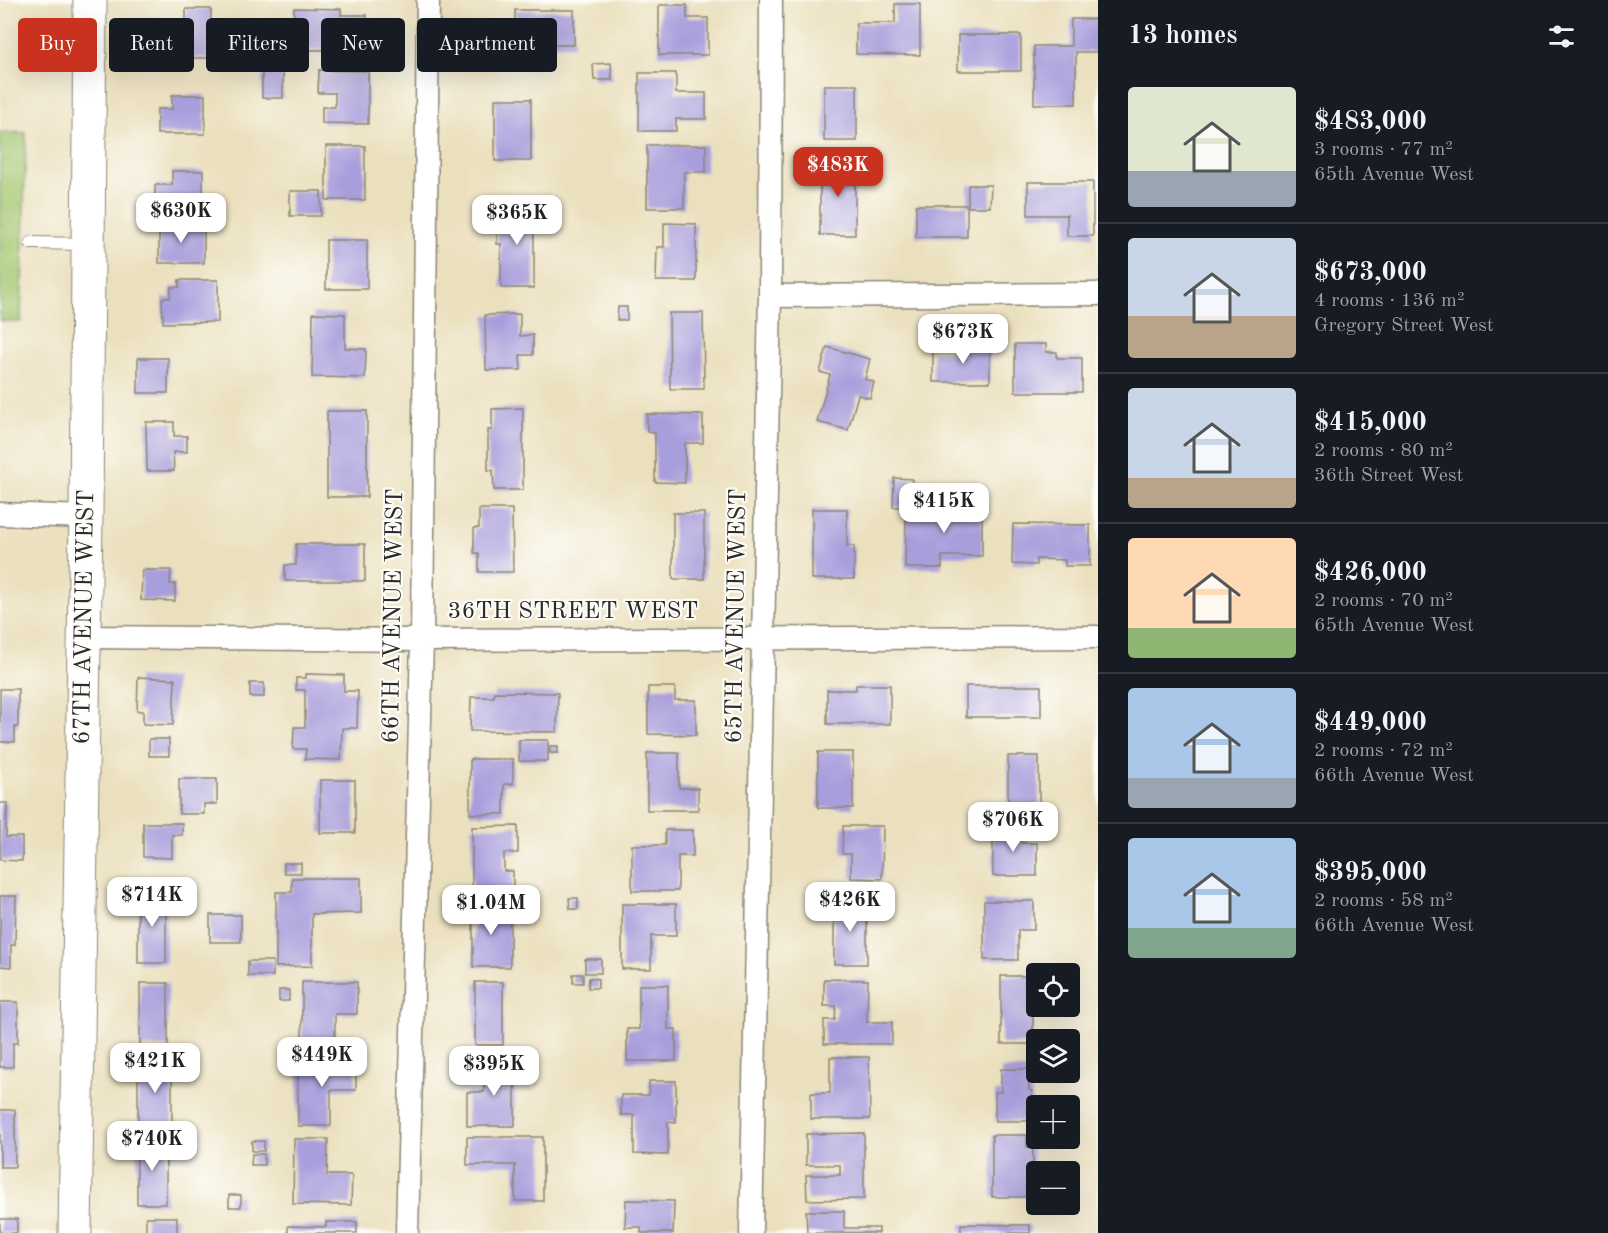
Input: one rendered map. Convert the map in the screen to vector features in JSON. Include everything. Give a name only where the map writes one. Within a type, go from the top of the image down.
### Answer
[{"type":"street","name":"67TH AVENUE WEST","points":[[75,1233],[85,637],[90,0]]},
{"type":"street","name":"66TH AVENUE WEST","points":[[407,1233],[422,639],[428,0]]},
{"type":"street","name":"65TH AVENUE WEST","points":[[751,1233],[770,296],[771,0]]},
{"type":"street","points":[[770,296],[1098,294]]},
{"type":"street","points":[[0,514],[86,517]]},
{"type":"street","name":"36TH STREET WEST","points":[[85,637],[422,639],[1098,637]]},
{"type":"lane","points":[[31,243],[89,244]]},
{"type":"green space","points":[[0,132],[26,133],[21,322],[0,321]]},
{"type":"building","points":[[895,4],[920,4],[920,55],[856,54],[856,23],[895,23]]},
{"type":"building","points":[[659,5],[687,5],[687,18],[708,18],[708,55],[659,55]]},
{"type":"building","points":[[294,8],[341,9],[341,15],[367,15],[367,18],[321,18],[321,50],[309,50],[309,18],[294,18]]},
{"type":"building","points":[[186,9],[211,9],[211,18],[206,18],[206,58],[194,58],[194,18],[186,18]]},
{"type":"building","points":[[515,10],[574,10],[574,45],[557,45],[557,18],[515,18]]},
{"type":"building","points":[[1071,19],[1098,19],[1098,52],[1076,52],[1076,104],[1034,104],[1034,46],[1071,46]]},
{"type":"building","points":[[958,35],[1021,35],[1021,71],[958,71]]},
{"type":"building","points":[[611,63],[612,80],[594,80],[593,64]]},
{"type":"building","points":[[319,70],[321,72],[368,72],[368,124],[322,123],[322,107],[335,107],[335,93],[318,93]]},
{"type":"building","points":[[262,72],[283,72],[283,98],[262,98]]},
{"type":"building","points":[[639,73],[676,73],[676,93],[706,93],[706,119],[676,119],[676,131],[639,131]]},
{"type":"building","points":[[824,85],[857,85],[857,141],[824,141]]},
{"type":"building","points":[[172,95],[205,95],[205,134],[157,134],[157,109],[172,109]]},
{"type":"building","points":[[495,99],[531,99],[531,161],[495,161]]},
{"type":"building","points":[[647,145],[706,145],[706,172],[684,172],[684,208],[647,208]]},
{"type":"building","points":[[326,146],[365,146],[365,200],[326,200]]},
{"type":"building","points":[[820,162],[855,162],[855,235],[820,235]]},
{"type":"building","points":[[172,171],[203,171],[203,210],[155,210],[155,185],[172,185]]},
{"type":"building","points":[[1028,182],[1093,182],[1093,236],[1067,236],[1067,215],[1028,215]]},
{"type":"building","points":[[968,185],[991,185],[990,207],[967,207],[967,237],[916,237],[916,205],[968,205]]},
{"type":"building","points":[[290,191],[321,191],[321,216],[290,216]]},
{"type":"building","points":[[509,204],[534,204],[534,288],[501,288],[501,244],[497,244],[497,212],[509,212]]},
{"type":"building","points":[[664,223],[696,224],[696,281],[656,281],[657,247],[664,247]]},
{"type":"building","points":[[159,225],[204,225],[204,263],[159,263]]},
{"type":"building","points":[[326,240],[367,240],[367,289],[326,289]]},
{"type":"building","points":[[179,280],[218,280],[218,322],[163,323],[162,298],[170,298],[171,287],[179,287]]},
{"type":"building","points":[[618,307],[627,307],[627,320],[617,320]]},
{"type":"building","points":[[313,313],[345,314],[345,348],[366,349],[365,378],[312,377]]},
{"type":"building","points":[[669,313],[703,313],[704,389],[670,389]]},
{"type":"building","points":[[520,314],[520,336],[533,335],[533,355],[520,355],[521,370],[486,370],[485,315]]},
{"type":"building","points":[[1015,344],[1046,344],[1046,352],[1057,352],[1057,358],[1082,358],[1082,392],[1015,392]]},
{"type":"building","points":[[827,347],[870,359],[865,379],[874,382],[870,398],[858,395],[848,430],[817,422],[830,375],[820,372]]},
{"type":"building","points":[[957,347],[990,347],[990,382],[933,382],[933,352],[957,352]]},
{"type":"building","points":[[138,358],[168,358],[168,393],[138,393]]},
{"type":"building","points":[[523,408],[523,490],[494,490],[493,470],[488,470],[488,430],[492,430],[492,409]]},
{"type":"building","points":[[327,411],[367,411],[367,497],[327,497]]},
{"type":"building","points":[[647,414],[703,415],[703,443],[685,443],[685,483],[655,482],[655,433],[647,432]]},
{"type":"building","points":[[146,422],[174,422],[174,436],[187,436],[187,452],[173,452],[174,471],[147,471]]},
{"type":"building","points":[[894,478],[912,479],[911,507],[893,507]]},
{"type":"building","points":[[954,499],[982,499],[982,556],[942,556],[942,568],[905,568],[906,511],[954,512]]},
{"type":"building","points":[[479,509],[512,509],[513,572],[479,572],[479,553],[474,553],[474,528],[479,528]]},
{"type":"building","points":[[812,509],[847,509],[847,546],[854,546],[854,579],[812,579]]},
{"type":"building","points":[[673,513],[704,513],[704,579],[673,579]]},
{"type":"building","points":[[1013,524],[1090,525],[1090,566],[1065,566],[1065,560],[1036,559],[1036,565],[1012,564]]},
{"type":"building","points":[[296,544],[365,544],[365,581],[285,581],[285,565],[296,565]]},
{"type":"building","points":[[142,570],[171,570],[170,584],[175,584],[175,601],[141,600]]},
{"type":"building","points":[[306,674],[344,675],[344,691],[358,691],[357,728],[342,728],[341,760],[305,759],[306,749],[293,749],[294,727],[305,727],[305,690],[296,690],[296,678],[306,678]]},
{"type":"building","points":[[138,677],[175,679],[173,725],[143,724],[143,711],[137,711]]},
{"type":"building","points":[[250,683],[264,683],[264,697],[250,697]]},
{"type":"building","points":[[856,685],[890,685],[890,724],[827,724],[827,690],[856,690]]},
{"type":"building","points":[[966,686],[1041,686],[1041,717],[966,717]]},
{"type":"building","points":[[648,687],[675,687],[675,700],[696,700],[696,735],[648,734]]},
{"type":"building","points":[[0,689],[18,689],[18,727],[15,727],[15,742],[0,742]]},
{"type":"building","points":[[494,692],[558,693],[557,732],[470,731],[471,697],[494,697]]},
{"type":"building","points":[[149,739],[169,739],[169,756],[149,756]]},
{"type":"building","points":[[519,740],[548,740],[548,761],[519,761]]},
{"type":"building","points":[[550,746],[558,746],[558,753],[550,753]]},
{"type":"building","points":[[818,752],[853,752],[853,808],[818,808]]},
{"type":"building","points":[[647,753],[679,753],[679,788],[698,788],[698,810],[647,810]]},
{"type":"building","points":[[1008,756],[1039,756],[1039,809],[1008,809]]},
{"type":"building","points":[[470,759],[513,759],[513,784],[504,784],[504,814],[470,814]]},
{"type":"building","points":[[179,779],[217,779],[217,804],[204,804],[204,814],[179,814]]},
{"type":"building","points":[[320,780],[355,780],[355,833],[320,833]]},
{"type":"building","points":[[0,803],[7,803],[6,837],[22,837],[22,861],[0,860]]},
{"type":"building","points":[[143,823],[182,823],[182,835],[172,835],[172,858],[143,857]]},
{"type":"building","points":[[518,826],[518,853],[504,853],[504,871],[513,871],[513,890],[472,890],[472,827]]},
{"type":"building","points":[[843,826],[883,826],[882,879],[851,878],[851,854],[842,854]]},
{"type":"building","points":[[993,826],[1021,826],[1021,843],[1037,843],[1037,876],[993,876]]},
{"type":"building","points":[[665,830],[693,830],[693,856],[678,856],[678,891],[632,891],[632,845],[665,845]]},
{"type":"building","points":[[284,863],[301,863],[301,873],[284,873]]},
{"type":"building","points":[[292,878],[361,878],[361,913],[312,914],[312,966],[276,967],[276,892],[292,892]]},
{"type":"building","points":[[138,893],[166,893],[166,963],[138,963]]},
{"type":"building","points":[[0,896],[16,896],[15,945],[11,945],[11,967],[0,966]]},
{"type":"building","points":[[569,898],[578,898],[578,909],[570,909]]},
{"type":"building","points":[[984,901],[1034,901],[1034,930],[1018,930],[1018,960],[984,960]]},
{"type":"building","points":[[834,902],[867,902],[867,964],[834,964]]},
{"type":"building","points":[[473,904],[510,904],[510,967],[473,967]]},
{"type":"building","points":[[622,904],[676,904],[676,936],[651,936],[651,969],[622,969]]},
{"type":"building","points":[[210,915],[241,915],[241,942],[210,942]]},
{"type":"building","points":[[585,959],[601,959],[601,973],[585,973]]},
{"type":"building","points":[[248,961],[273,961],[273,976],[248,976]]},
{"type":"building","points":[[573,974],[583,974],[583,983],[573,983]]},
{"type":"building","points":[[1001,976],[1026,976],[1026,1017],[1033,1017],[1033,1029],[1026,1029],[1026,1044],[1001,1044]]},
{"type":"building","points":[[589,978],[598,979],[598,988],[588,988]]},
{"type":"building","points":[[824,979],[868,980],[867,1022],[892,1022],[892,1044],[824,1044],[824,1020],[835,1020],[836,1006],[824,1006]]},
{"type":"building","points":[[302,982],[357,982],[357,1014],[335,1014],[335,1049],[302,1049]]},
{"type":"building","points":[[475,982],[503,982],[503,1045],[475,1045]]},
{"type":"building","points":[[140,983],[168,983],[168,1047],[140,1047]]},
{"type":"building","points":[[639,985],[668,985],[668,1029],[676,1029],[676,1061],[627,1061],[627,1029],[639,1029]]},
{"type":"building","points":[[279,990],[289,990],[289,1001],[279,1001]]},
{"type":"building","points":[[0,1002],[18,1002],[18,1043],[13,1043],[13,1067],[0,1067]]},
{"type":"building","points":[[830,1057],[869,1057],[870,1119],[811,1119],[811,1093],[830,1093]]},
{"type":"building","points":[[298,1059],[356,1060],[356,1090],[331,1090],[331,1126],[298,1126]]},
{"type":"building","points":[[484,1060],[515,1060],[515,1126],[467,1126],[467,1092],[484,1092]]},
{"type":"building","points":[[138,1062],[172,1062],[172,1126],[138,1126]]},
{"type":"building","points":[[1001,1069],[1026,1069],[1026,1083],[1029,1083],[1032,1095],[1026,1095],[1026,1121],[995,1121],[995,1092],[1001,1092]]},
{"type":"building","points":[[649,1081],[676,1081],[676,1123],[668,1122],[668,1155],[634,1154],[634,1115],[621,1115],[621,1095],[649,1095]]},
{"type":"building","points":[[0,1110],[15,1110],[15,1167],[0,1167]]},
{"type":"building","points":[[864,1133],[864,1199],[807,1200],[806,1175],[840,1175],[840,1165],[806,1165],[806,1134]]},
{"type":"building","points":[[992,1135],[1026,1135],[1026,1149],[1033,1149],[1033,1161],[1026,1161],[1026,1197],[992,1197]]},
{"type":"building","points":[[467,1137],[543,1137],[543,1201],[515,1201],[515,1165],[467,1165]]},
{"type":"building","points":[[294,1139],[328,1139],[327,1175],[352,1175],[351,1205],[293,1204]]},
{"type":"building","points":[[137,1140],[166,1140],[166,1204],[137,1204]]},
{"type":"building","points":[[252,1141],[264,1141],[264,1151],[252,1151]]},
{"type":"building","points":[[252,1154],[264,1154],[264,1165],[251,1165]]},
{"type":"building","points":[[229,1195],[241,1195],[241,1207],[229,1207]]},
{"type":"building","points":[[626,1200],[674,1201],[673,1233],[641,1233],[641,1227],[625,1227]]},
{"type":"building","points":[[806,1211],[844,1211],[844,1228],[879,1228],[879,1233],[807,1233]]},
{"type":"building","points":[[146,1217],[177,1217],[177,1233],[146,1233]]},
{"type":"building","points":[[0,1219],[17,1219],[17,1233],[0,1233]]},
{"type":"building","points":[[326,1222],[357,1222],[357,1233],[288,1233],[288,1226],[326,1227]]},
{"type":"building","points":[[961,1224],[1030,1225],[1030,1233],[961,1233]]}]
